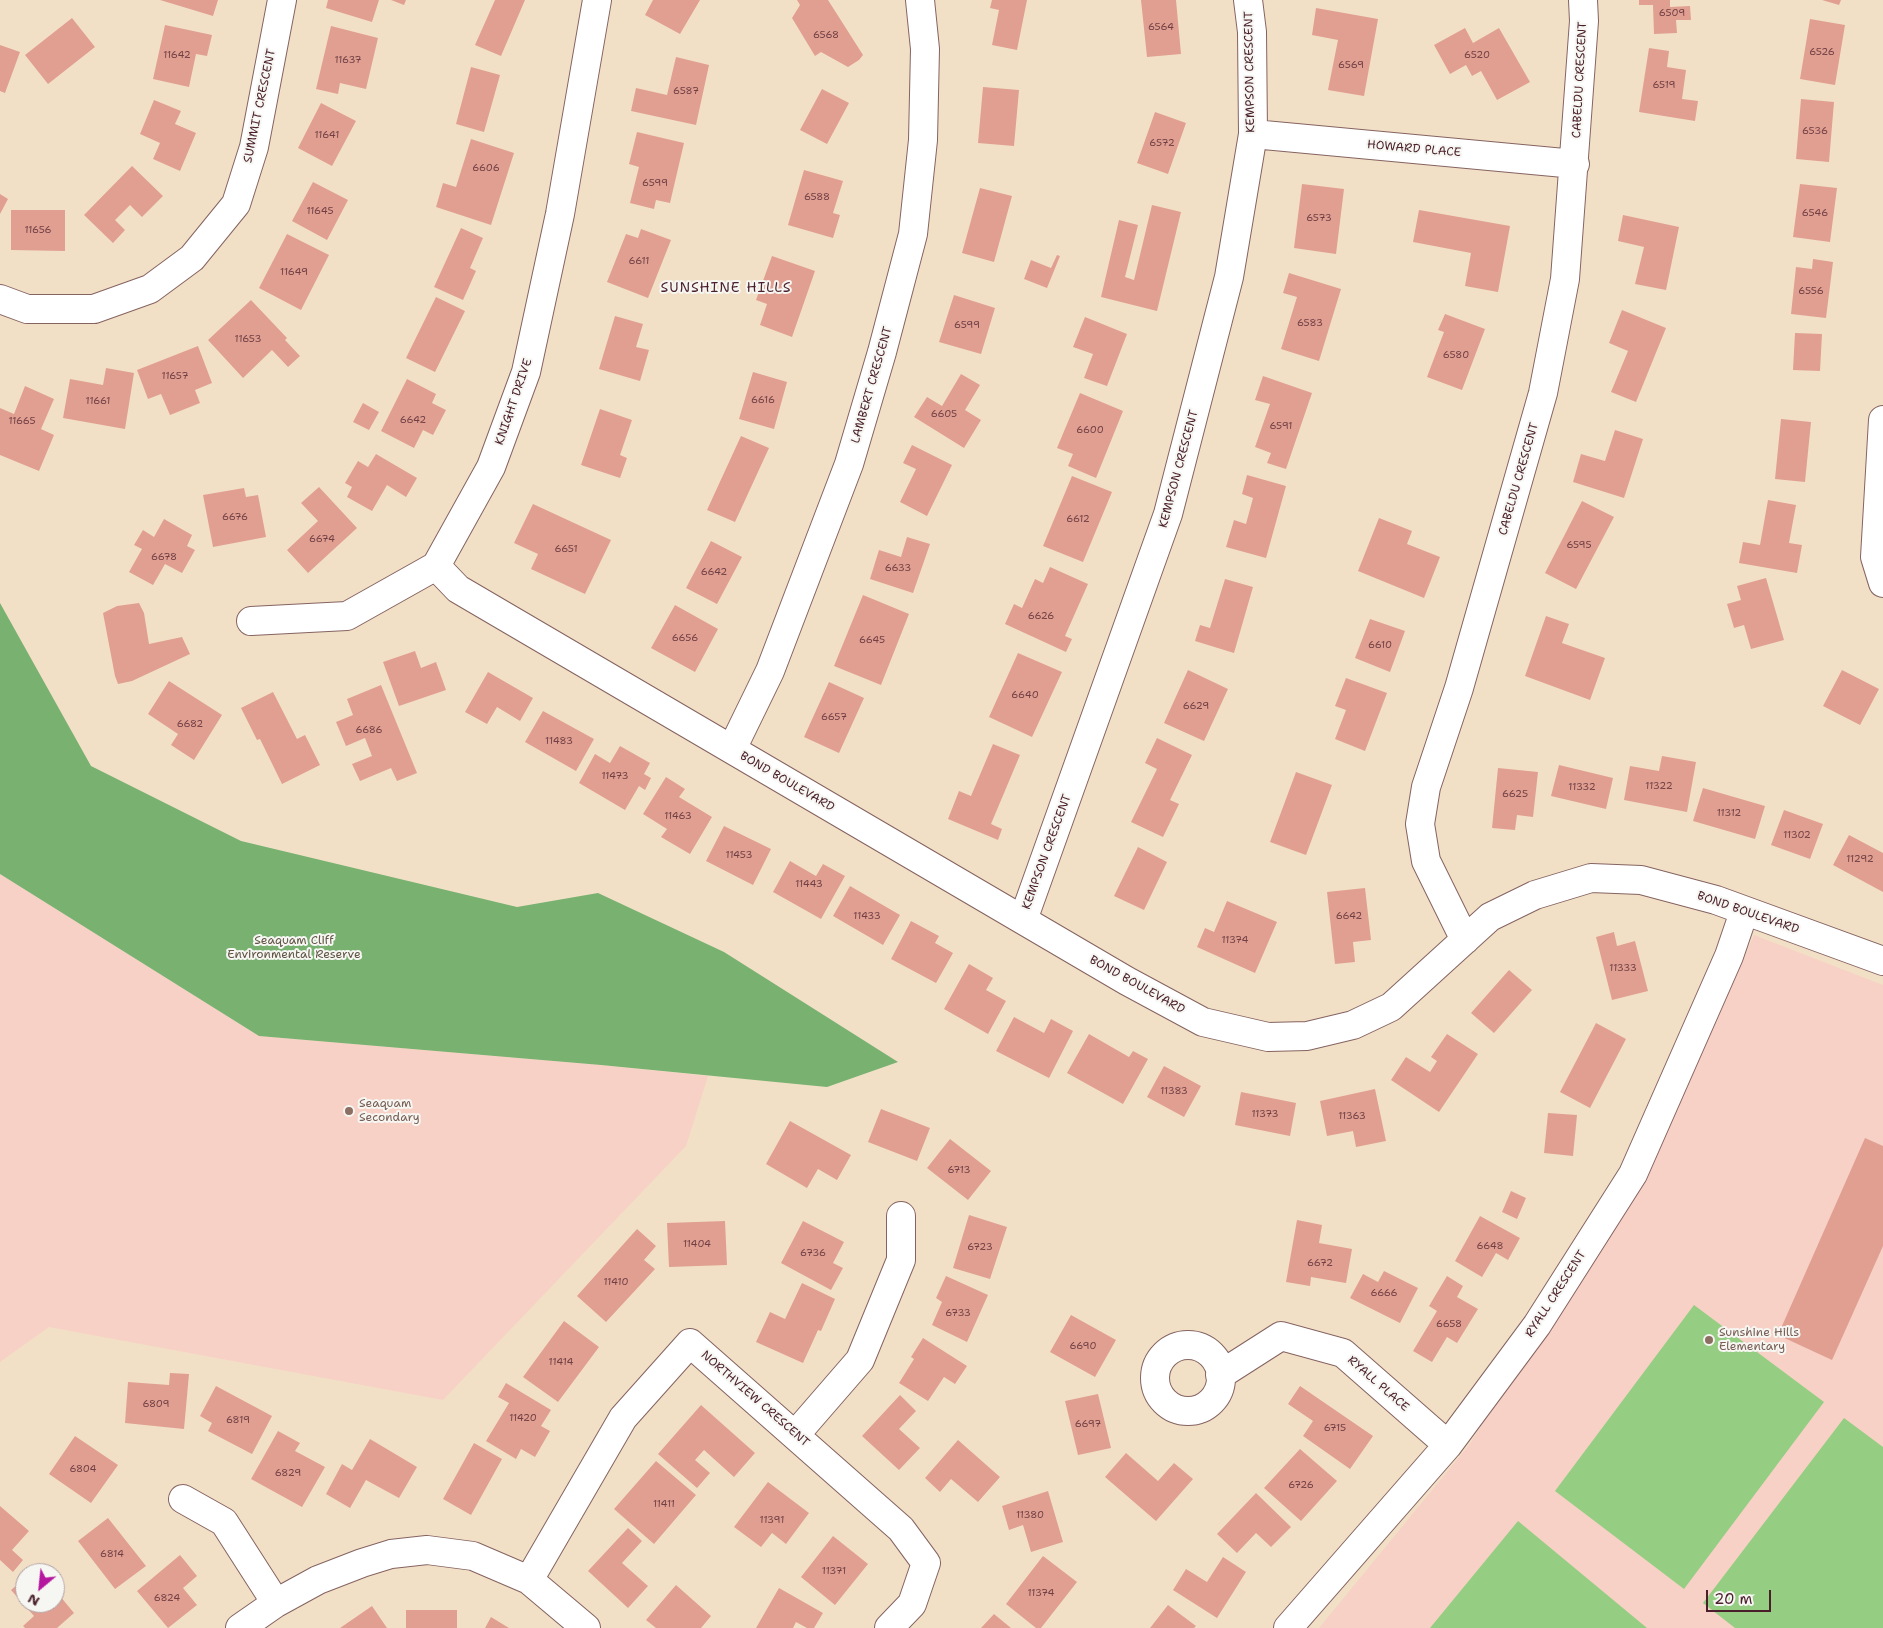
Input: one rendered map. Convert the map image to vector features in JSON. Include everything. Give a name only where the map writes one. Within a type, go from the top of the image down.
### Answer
[{"type":"street","name":"SUMMIT CRESCENT","points":[[0,299],[27,309],[94,309],[150,290],[192,258],[236,204],[254,147],[282,0]]},
{"type":"street","name":"KNIGHT DRIVE","points":[[436,566],[491,467],[526,372],[560,214],[598,0]]},
{"type":"street","name":"LAMBERT CRESCENT","points":[[732,749],[770,671],[849,464],[882,352],[913,234],[923,140],[925,49],[920,0]]},
{"type":"street","name":"KEMPSON CRESCENT","points":[[1023,920],[1168,514],[1229,278],[1252,134],[1252,32],[1248,0]]},
{"type":"street","name":"CABELDU CRESCENT","points":[[1465,940],[1426,860],[1420,824],[1426,787],[1459,688],[1543,393],[1565,279],[1575,164],[1584,21],[1583,0]]},
{"type":"street","name":"HOWARD PLACE","points":[[1252,134],[1575,164]]},
{"type":"street","points":[[1883,420],[1875,557],[1883,583]]},
{"type":"street","points":[[251,621],[347,616],[436,566]]},
{"type":"street","name":"BOND BOULEVARD","points":[[436,566],[458,589],[1127,981],[1203,1022],[1268,1037],[1307,1036],[1353,1025],[1391,1007],[1490,917],[1535,895],[1591,878],[1640,880],[1716,900],[1744,912],[1883,961]]},
{"type":"street","name":"RYALL CRESCENT","points":[[1288,1628],[1448,1445],[1537,1325],[1633,1174],[1729,956],[1744,912]]},
{"type":"street","points":[[795,1435],[860,1360],[901,1260],[900,1216]]},
{"type":"street","name":"RYALL PLACE","points":[[1220,1375],[1281,1336],[1342,1353],[1448,1445]]},
{"type":"street","name":"NORTHVIEW CRESCENT","points":[[529,1580],[623,1418],[690,1343],[901,1529],[926,1564],[912,1604],[889,1628]]},
{"type":"street","points":[[183,1498],[224,1522],[276,1603]]},
{"type":"street","points":[[240,1628],[276,1603],[318,1580],[391,1554],[427,1550],[473,1556],[529,1580],[586,1628]]},
{"type":"shaded area","name":"Seaquam Secondary","points":[[0,874],[259,1036],[708,1076],[686,1146],[443,1400],[49,1327],[0,1362]]},
{"type":"shaded area","name":"Sunshine Hills Elementary","points":[[1754,935],[1883,985],[1883,1628],[1319,1628],[1469,1445],[1602,1234],[1703,1049]]},
{"type":"green space","name":"Seaquam Cliff Environmental Reserve","points":[[0,603],[91,766],[241,841],[517,907],[598,893],[724,952],[898,1062],[827,1087],[601,1065],[259,1036],[0,874]]},
{"type":"green space","points":[[1694,1305],[1824,1402],[1684,1589],[1555,1491]]},
{"type":"green space","points":[[1844,1418],[1883,1447],[1883,1628],[1735,1628],[1703,1603]]},
{"type":"green space","points":[[1518,1521],[1647,1628],[1430,1628]]},
{"type":"building","points":[[160,0],[218,0],[213,16]]},
{"type":"building","points":[[328,0],[379,0],[372,22],[326,8]]},
{"type":"building","points":[[391,0],[406,0],[404,5]]},
{"type":"building","points":[[495,0],[525,0],[501,56],[475,45]]},
{"type":"building","points":[[653,0],[700,0],[680,34],[645,15]]},
{"type":"building","points":[[797,0],[828,0],[863,55],[859,60],[848,67],[821,52],[815,56],[792,18],[800,5]]},
{"type":"building","points":[[992,0],[1027,0],[1017,50],[992,45],[999,10],[990,8]]},
{"type":"building","points":[[1141,0],[1176,0],[1181,54],[1147,57]]},
{"type":"building","points":[[1639,0],[1670,0],[1670,7],[1690,6],[1691,20],[1676,20],[1677,33],[1654,34],[1653,5],[1639,5]]},
{"type":"building","points":[[1822,0],[1841,0],[1839,5]]},
{"type":"building","points":[[1316,8],[1378,19],[1364,96],[1328,90],[1338,40],[1312,35]]},
{"type":"building","points":[[72,18],[95,47],[48,84],[25,55]]},
{"type":"building","points":[[1810,19],[1845,25],[1835,85],[1800,79]]},
{"type":"building","points":[[165,25],[212,35],[207,56],[196,54],[189,87],[153,79]]},
{"type":"building","points":[[331,26],[378,38],[366,89],[340,83],[338,94],[316,89]]},
{"type":"building","points":[[1465,28],[1473,43],[1499,28],[1530,82],[1497,100],[1481,71],[1472,76],[1466,65],[1450,74],[1434,45]]},
{"type":"building","points":[[0,45],[20,52],[5,93],[0,91]]},
{"type":"building","points":[[1649,48],[1669,51],[1667,67],[1686,70],[1682,99],[1698,101],[1695,121],[1639,112]]},
{"type":"building","points":[[676,57],[709,65],[696,125],[631,111],[636,88],[667,95]]},
{"type":"building","points":[[471,67],[500,75],[484,132],[456,124]]},
{"type":"building","points":[[983,87],[1019,90],[1014,146],[978,143]]},
{"type":"building","points":[[822,89],[849,103],[827,144],[800,130]]},
{"type":"building","points":[[1801,99],[1834,102],[1829,162],[1796,159]]},
{"type":"building","points":[[154,100],[181,111],[175,124],[196,133],[180,171],[153,159],[160,143],[140,134]]},
{"type":"building","points":[[321,103],[356,121],[332,166],[298,148]]},
{"type":"building","points":[[1155,112],[1186,123],[1168,174],[1137,163]]},
{"type":"building","points":[[637,132],[684,143],[670,203],[656,200],[654,209],[630,203],[639,167],[629,164]]},
{"type":"building","points":[[471,139],[514,153],[491,225],[436,207],[443,183],[456,187]]},
{"type":"building","points":[[132,166],[163,196],[142,217],[130,205],[115,220],[125,230],[113,243],[84,215]]},
{"type":"building","points":[[804,170],[843,181],[833,213],[840,215],[833,238],[788,225]]},
{"type":"building","points":[[313,182],[348,200],[327,240],[292,221]]},
{"type":"building","points":[[1302,184],[1344,189],[1336,254],[1294,248]]},
{"type":"building","points":[[1800,184],[1837,188],[1830,242],[1793,237]]},
{"type":"building","points":[[980,188],[1012,196],[994,262],[962,253]]},
{"type":"building","points":[[0,194],[8,199],[0,214]]},
{"type":"building","points":[[1152,205],[1181,212],[1157,311],[1101,297],[1119,220],[1138,225],[1125,277],[1134,280]]},
{"type":"building","points":[[11,210],[65,210],[65,251],[11,250]]},
{"type":"building","points":[[1419,210],[1510,226],[1498,292],[1465,286],[1471,253],[1413,242]]},
{"type":"building","points":[[1623,215],[1679,227],[1666,290],[1635,284],[1644,247],[1618,241]]},
{"type":"building","points":[[461,228],[483,238],[470,268],[476,271],[463,300],[434,287]]},
{"type":"building","points":[[641,229],[671,240],[648,298],[607,282],[626,234],[638,238]]},
{"type":"building","points":[[287,234],[329,255],[301,310],[259,288]]},
{"type":"building","points":[[1057,255],[1060,256],[1047,288],[1024,279],[1031,260],[1051,268]]},
{"type":"building","points":[[772,256],[815,271],[792,337],[760,325],[767,304],[756,300]]},
{"type":"building","points":[[1813,259],[1833,262],[1826,318],[1791,314],[1796,267],[1812,269]]},
{"type":"building","points":[[1289,273],[1341,289],[1319,361],[1281,349],[1297,297],[1283,293]]},
{"type":"building","points":[[954,295],[995,308],[981,354],[939,342]]},
{"type":"building","points":[[436,297],[465,311],[435,372],[406,358]]},
{"type":"building","points":[[251,300],[287,338],[285,340],[300,356],[288,367],[272,350],[243,378],[208,340]]},
{"type":"building","points":[[1622,310],[1666,328],[1636,402],[1611,392],[1628,351],[1609,343]]},
{"type":"building","points":[[1445,314],[1485,329],[1462,390],[1427,377],[1444,332],[1438,330]]},
{"type":"building","points":[[615,316],[643,324],[636,347],[649,350],[640,381],[599,369]]},
{"type":"building","points":[[1085,317],[1127,334],[1107,386],[1084,378],[1093,354],[1073,347]]},
{"type":"building","points":[[1795,333],[1822,334],[1820,371],[1793,370]]},
{"type":"building","points":[[198,346],[212,383],[195,390],[200,403],[170,415],[161,394],[148,399],[137,370]]},
{"type":"building","points":[[106,368],[134,373],[125,429],[63,418],[70,379],[103,385]]},
{"type":"building","points":[[753,372],[787,382],[774,429],[739,419]]},
{"type":"building","points":[[961,374],[980,385],[965,410],[981,420],[964,448],[914,417],[927,397],[942,406]]},
{"type":"building","points":[[1263,376],[1312,393],[1286,469],[1267,463],[1271,453],[1255,447],[1270,404],[1255,400]]},
{"type":"building","points":[[407,379],[436,394],[432,403],[446,410],[433,435],[423,430],[414,448],[381,431]]},
{"type":"building","points":[[25,386],[54,399],[41,429],[54,435],[39,471],[0,455],[0,408],[14,414]]},
{"type":"building","points":[[1080,393],[1123,411],[1096,478],[1068,466],[1073,454],[1057,448]]},
{"type":"building","points":[[363,403],[379,412],[369,430],[353,422]]},
{"type":"building","points":[[600,409],[632,420],[620,455],[627,458],[620,478],[581,465]]},
{"type":"building","points":[[1781,419],[1811,422],[1805,482],[1775,479]]},
{"type":"building","points":[[1615,430],[1643,439],[1624,498],[1573,482],[1581,454],[1605,461]]},
{"type":"building","points":[[741,436],[769,448],[735,522],[707,510]]},
{"type":"building","points":[[912,445],[952,465],[927,516],[900,502],[916,469],[903,463]]},
{"type":"building","points":[[376,454],[417,478],[406,497],[387,485],[372,511],[347,497],[352,487],[345,483],[358,461],[368,467]]},
{"type":"building","points":[[1247,475],[1286,486],[1266,558],[1226,547],[1234,520],[1246,524],[1253,498],[1242,494]]},
{"type":"building","points":[[1072,476],[1112,492],[1083,562],[1043,546]]},
{"type":"building","points":[[319,487],[357,528],[308,573],[287,550],[318,521],[301,503]]},
{"type":"building","points":[[244,488],[246,497],[258,495],[266,537],[213,547],[203,495]]},
{"type":"building","points":[[1768,500],[1796,505],[1789,543],[1802,545],[1797,573],[1739,563],[1743,542],[1760,545]]},
{"type":"building","points":[[1582,501],[1614,517],[1576,589],[1545,573]]},
{"type":"building","points":[[533,504],[611,540],[585,594],[531,569],[538,554],[514,543]]},
{"type":"building","points":[[1379,518],[1412,531],[1407,544],[1440,557],[1424,598],[1358,571]]},
{"type":"building","points":[[164,519],[192,535],[187,546],[195,550],[182,573],[165,564],[153,585],[129,572],[142,549],[134,545],[143,530],[154,537]]},
{"type":"building","points":[[907,537],[930,544],[913,593],[870,579],[879,550],[901,557]]},
{"type":"building","points":[[711,541],[742,557],[717,604],[686,588]]},
{"type":"building","points":[[1050,567],[1088,584],[1065,636],[1072,639],[1066,652],[1005,624],[1014,604],[1022,608],[1035,579],[1043,583]]},
{"type":"building","points":[[1766,578],[1784,640],[1751,649],[1744,625],[1734,628],[1727,604],[1741,600],[1737,586]]},
{"type":"building","points":[[1225,579],[1253,587],[1234,653],[1195,641],[1200,625],[1210,628]]},
{"type":"building","points":[[863,595],[909,614],[881,685],[834,666]]},
{"type":"building","points":[[139,603],[144,613],[149,644],[182,637],[190,654],[132,681],[118,684],[103,613],[117,606]]},
{"type":"building","points":[[675,605],[718,629],[695,672],[651,648]]},
{"type":"building","points":[[1546,616],[1569,624],[1562,643],[1605,658],[1590,700],[1525,676]]},
{"type":"building","points":[[1370,619],[1405,631],[1390,672],[1355,658]]},
{"type":"building","points":[[415,651],[421,668],[436,662],[446,690],[399,706],[383,662]]},
{"type":"building","points":[[1018,653],[1062,672],[1032,737],[989,717]]},
{"type":"building","points":[[1188,670],[1228,689],[1204,741],[1164,723]]},
{"type":"building","points":[[1842,670],[1879,689],[1860,725],[1823,706]]},
{"type":"building","points":[[488,672],[533,698],[520,721],[497,707],[487,724],[465,712]]},
{"type":"building","points":[[1346,678],[1387,693],[1365,751],[1335,739],[1346,710],[1335,706]]},
{"type":"building","points":[[169,681],[222,715],[194,760],[171,745],[178,734],[148,714]]},
{"type":"building","points":[[829,682],[864,698],[839,753],[804,737]]},
{"type":"building","points":[[381,685],[417,773],[397,781],[391,768],[360,781],[352,764],[372,756],[365,738],[346,746],[336,722],[353,715],[347,699]]},
{"type":"building","points":[[273,692],[297,739],[305,735],[320,765],[282,784],[260,739],[257,740],[241,708]]},
{"type":"building","points":[[543,711],[594,739],[576,771],[525,742]]},
{"type":"building","points":[[1157,738],[1192,755],[1170,800],[1179,804],[1163,837],[1131,822],[1157,769],[1145,763]]},
{"type":"building","points":[[993,744],[1020,755],[991,824],[1002,829],[998,840],[948,819],[959,791],[971,796]]},
{"type":"building","points":[[620,746],[650,763],[644,774],[651,778],[645,790],[639,786],[625,810],[579,783],[595,754],[610,763]]},
{"type":"building","points":[[1662,756],[1696,762],[1687,812],[1624,800],[1630,766],[1659,771]]},
{"type":"building","points":[[1559,765],[1613,778],[1606,809],[1551,796]]},
{"type":"building","points":[[1498,768],[1538,772],[1533,817],[1517,815],[1515,830],[1492,828]]},
{"type":"building","points":[[1296,772],[1332,785],[1306,855],[1270,842]]},
{"type":"building","points":[[666,777],[685,789],[679,797],[712,817],[690,854],[661,837],[667,829],[643,814]]},
{"type":"building","points":[[1703,788],[1765,806],[1755,839],[1693,821]]},
{"type":"building","points":[[1784,810],[1823,824],[1810,859],[1771,845]]},
{"type":"building","points":[[724,826],[771,849],[753,885],[706,861]]},
{"type":"building","points":[[1849,835],[1883,853],[1883,892],[1833,865]]},
{"type":"building","points":[[1138,847],[1167,862],[1144,910],[1114,896]]},
{"type":"building","points":[[790,861],[816,876],[823,864],[845,876],[821,919],[773,892]]},
{"type":"building","points":[[850,886],[900,915],[883,945],[833,916]]},
{"type":"building","points":[[1365,888],[1371,940],[1353,942],[1355,962],[1335,964],[1327,892]]},
{"type":"building","points":[[1227,901],[1277,922],[1255,973],[1197,947],[1205,928],[1214,932]]},
{"type":"building","points":[[911,921],[939,936],[935,943],[953,953],[936,983],[891,959]]},
{"type":"building","points":[[1614,932],[1617,946],[1635,941],[1648,991],[1612,1000],[1596,937]]},
{"type":"building","points":[[969,964],[993,978],[986,990],[1006,1001],[988,1034],[944,1009]]},
{"type":"building","points":[[1509,970],[1532,990],[1494,1033],[1471,1013]]},
{"type":"building","points":[[1014,1017],[1044,1033],[1051,1019],[1073,1031],[1049,1078],[996,1051]]},
{"type":"building","points":[[1596,1023],[1626,1039],[1590,1108],[1560,1092]]},
{"type":"building","points":[[1089,1034],[1129,1057],[1133,1051],[1148,1059],[1123,1104],[1067,1073]]},
{"type":"building","points":[[1447,1034],[1478,1054],[1439,1112],[1391,1080],[1406,1057],[1430,1072],[1437,1061],[1431,1057]]},
{"type":"building","points":[[1164,1066],[1201,1086],[1184,1117],[1147,1097]]},
{"type":"building","points":[[1375,1089],[1386,1141],[1356,1147],[1353,1131],[1327,1136],[1320,1101]]},
{"type":"building","points":[[1241,1092],[1296,1103],[1290,1136],[1235,1125]]},
{"type":"building","points":[[881,1109],[930,1128],[917,1161],[868,1142]]},
{"type":"building","points":[[1548,1113],[1577,1115],[1573,1156],[1544,1153]]},
{"type":"building","points":[[790,1121],[851,1155],[837,1180],[818,1169],[807,1188],[766,1164]]},
{"type":"building","points":[[1865,1138],[1883,1146],[1883,1246],[1832,1360],[1778,1335]]},
{"type":"building","points":[[950,1139],[991,1171],[968,1200],[927,1168]]},
{"type":"building","points":[[1511,1191],[1526,1198],[1517,1219],[1502,1212]]},
{"type":"building","points":[[969,1215],[1007,1227],[990,1279],[953,1268]]},
{"type":"building","points":[[1480,1216],[1520,1238],[1508,1260],[1496,1253],[1482,1277],[1455,1261]]},
{"type":"building","points":[[1297,1220],[1322,1225],[1319,1243],[1352,1249],[1346,1283],[1311,1277],[1310,1286],[1286,1282]]},
{"type":"building","points":[[725,1221],[727,1265],[669,1267],[667,1223]]},
{"type":"building","points":[[803,1221],[844,1242],[833,1263],[843,1268],[831,1290],[781,1263]]},
{"type":"building","points":[[637,1229],[656,1246],[644,1260],[655,1269],[606,1322],[577,1296]]},
{"type":"building","points":[[1384,1271],[1418,1288],[1400,1323],[1350,1298],[1363,1274],[1378,1282]]},
{"type":"building","points":[[946,1276],[988,1295],[967,1342],[932,1325],[942,1302],[936,1298]]},
{"type":"building","points":[[1447,1276],[1463,1286],[1457,1297],[1478,1309],[1457,1343],[1447,1337],[1432,1362],[1413,1351],[1437,1311],[1429,1306]]},
{"type":"building","points":[[802,1283],[835,1299],[821,1331],[818,1330],[803,1363],[756,1342],[770,1312],[785,1319]]},
{"type":"building","points":[[1071,1315],[1116,1340],[1095,1377],[1050,1352]]},
{"type":"building","points":[[564,1321],[599,1347],[558,1402],[523,1377]]},
{"type":"building","points":[[923,1338],[967,1366],[955,1384],[944,1377],[928,1401],[899,1383],[914,1359],[911,1357]]},
{"type":"building","points":[[170,1373],[189,1374],[184,1429],[125,1423],[128,1382],[169,1385]]},
{"type":"building","points":[[506,1383],[551,1410],[541,1426],[550,1431],[535,1457],[521,1449],[516,1459],[486,1441],[509,1403],[498,1397]]},
{"type":"building","points":[[216,1386],[272,1416],[252,1454],[208,1431],[212,1423],[200,1416]]},
{"type":"building","points":[[1300,1386],[1373,1436],[1350,1469],[1303,1436],[1313,1421],[1288,1404]]},
{"type":"building","points":[[1098,1394],[1111,1448],[1078,1455],[1065,1401]]},
{"type":"building","points":[[900,1395],[916,1411],[899,1429],[920,1448],[899,1470],[862,1436]]},
{"type":"building","points":[[701,1405],[755,1453],[734,1477],[704,1450],[695,1460],[710,1473],[697,1488],[658,1454]]},
{"type":"building","points":[[278,1431],[300,1443],[295,1451],[325,1467],[302,1507],[251,1479]]},
{"type":"building","points":[[75,1436],[118,1465],[91,1503],[49,1474]]},
{"type":"building","points":[[370,1439],[417,1467],[399,1498],[366,1480],[350,1508],[326,1494],[342,1464],[352,1470]]},
{"type":"building","points":[[958,1440],[1000,1477],[978,1502],[951,1479],[940,1492],[925,1478]]},
{"type":"building","points":[[474,1443],[502,1459],[471,1515],[443,1499]]},
{"type":"building","points":[[1300,1449],[1337,1481],[1301,1521],[1264,1488]]},
{"type":"building","points":[[1126,1453],[1158,1481],[1174,1463],[1193,1479],[1156,1521],[1105,1477]]},
{"type":"building","points":[[656,1461],[696,1495],[654,1544],[614,1509]]},
{"type":"building","points":[[768,1482],[809,1513],[786,1544],[772,1533],[761,1547],[734,1527]]},
{"type":"building","points":[[1048,1491],[1063,1542],[1031,1552],[1023,1525],[1009,1530],[1002,1506]]},
{"type":"building","points":[[1256,1493],[1291,1527],[1271,1547],[1256,1533],[1237,1553],[1217,1534]]},
{"type":"building","points":[[0,1506],[29,1531],[12,1550],[23,1560],[20,1563],[15,1563],[13,1572],[0,1560]]},
{"type":"building","points":[[108,1518],[146,1566],[115,1589],[78,1541]]},
{"type":"building","points":[[628,1528],[642,1541],[622,1563],[648,1586],[628,1608],[588,1571]]},
{"type":"building","points":[[833,1536],[868,1564],[835,1605],[801,1577]]},
{"type":"building","points":[[180,1555],[197,1576],[183,1588],[197,1605],[168,1628],[137,1591]]},
{"type":"building","points":[[1043,1556],[1077,1582],[1041,1628],[1036,1628],[1006,1604]]},
{"type":"building","points":[[1223,1557],[1246,1572],[1217,1618],[1173,1590],[1186,1569],[1207,1582]]},
{"type":"building","points":[[676,1585],[711,1616],[701,1628],[656,1628],[646,1620]]},
{"type":"building","points":[[15,1587],[15,1595],[11,1590]]},
{"type":"building","points":[[779,1588],[823,1613],[814,1628],[807,1628],[796,1622],[793,1628],[756,1628]]},
{"type":"building","points":[[65,1602],[74,1613],[57,1628],[25,1628],[23,1626],[34,1616],[31,1613],[65,1613]]},
{"type":"building","points":[[1168,1605],[1196,1626],[1194,1628],[1150,1628]]},
{"type":"building","points":[[372,1606],[387,1628],[340,1628]]},
{"type":"building","points":[[406,1610],[457,1610],[457,1628],[406,1628]]},
{"type":"building","points":[[994,1614],[1011,1628],[981,1628]]},
{"type":"building","points":[[491,1617],[509,1628],[485,1628]]},
{"type":"place","name":"Seaquam Secondary","points":[[349,1111]]},
{"type":"place","name":"Sunshine Hills Elementary","points":[[1709,1340]]},
{"type":"district","name":"SUNSHINE HILLS","points":[[726,288]]}]
